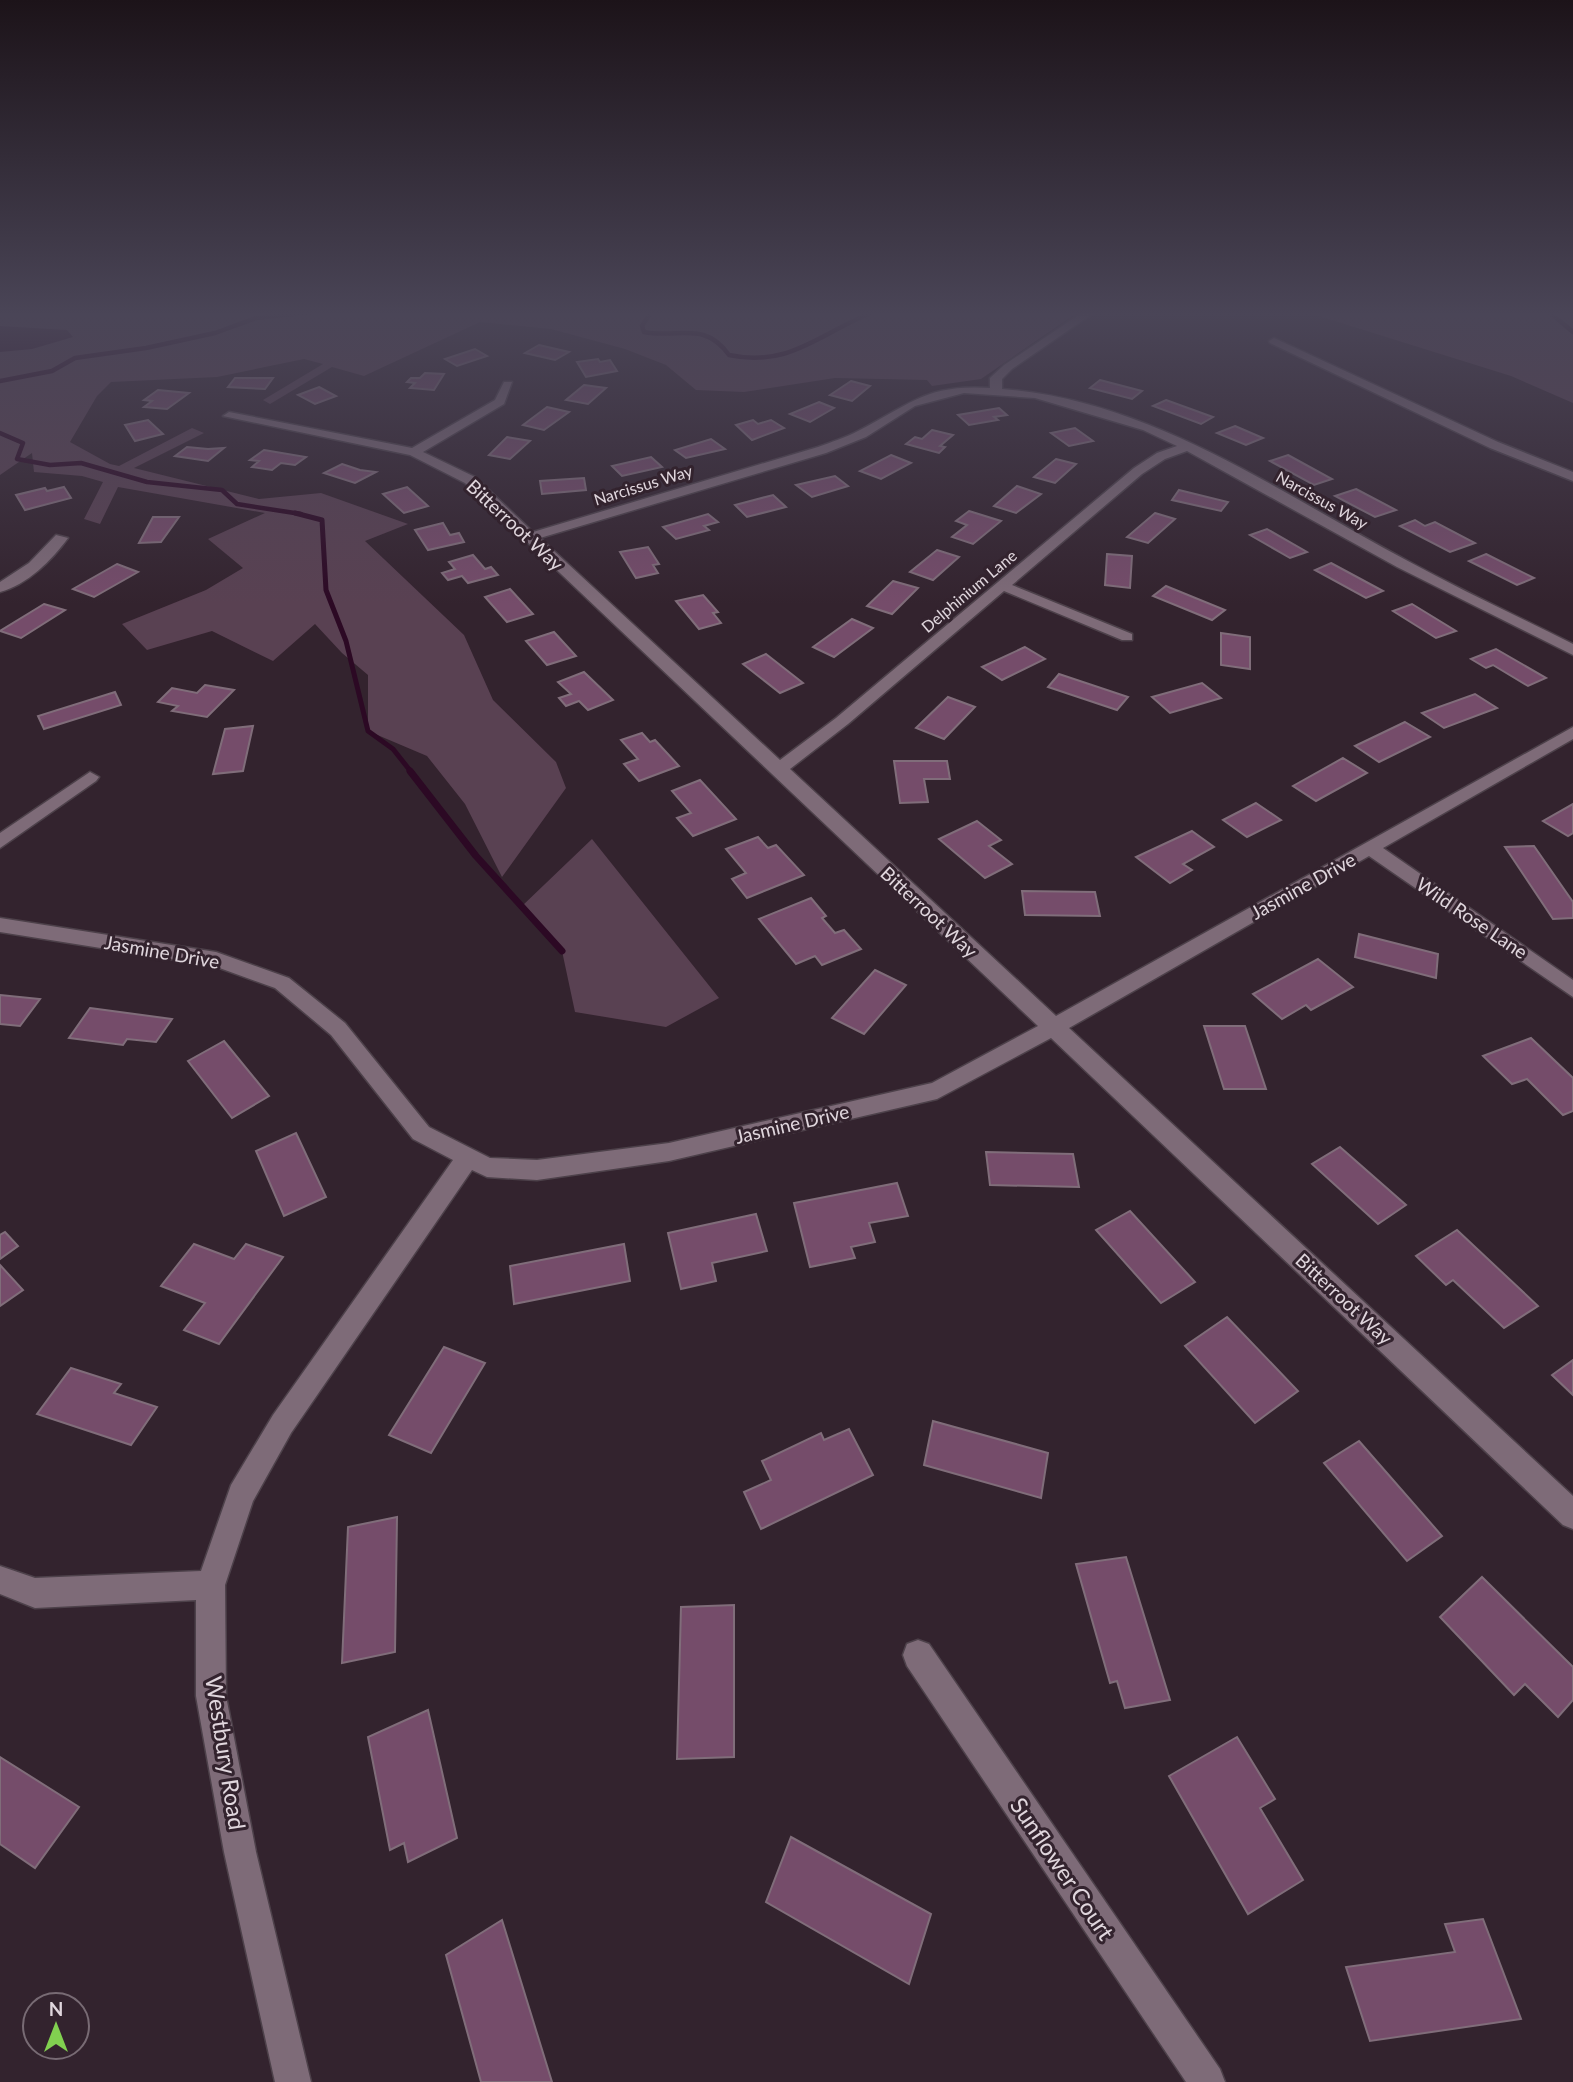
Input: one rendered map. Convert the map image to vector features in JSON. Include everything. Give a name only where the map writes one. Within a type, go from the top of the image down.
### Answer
[{"type":"street","points":[[414,452],[488,409]]},
{"type":"street","name":"Narcissus Way","points":[[528,537],[822,450],[862,434],[903,409]]},
{"type":"street","name":"Narcissus Way","points":[[1091,409],[1147,427],[1402,564],[1573,650]]},
{"type":"street","points":[[1418,409],[1494,445],[1573,477]]},
{"type":"street","name":"Bitterroot Way","points":[[229,416],[414,452],[470,480],[1573,1515]]},
{"type":"street","name":"Delphinium Lane","points":[[778,769],[842,722],[1138,471],[1161,456],[1187,447]]},
{"type":"street","points":[[0,588],[25,575],[44,560],[61,538]]},
{"type":"street","points":[[1003,586],[1065,609],[1127,637]]},
{"type":"street","name":"Jasmine Drive","points":[[0,925],[216,959],[282,983],[338,1029],[421,1133],[487,1167],[537,1170],[669,1152],[936,1090],[1052,1028],[1573,732]]},
{"type":"street","points":[[0,842],[90,777]]},
{"type":"street","name":"Wild Rose Lane","points":[[1370,848],[1573,990]]},
{"type":"street","name":"Westbury Road","points":[[293,2082],[240,1852],[211,1696],[211,1585],[241,1495],[282,1424],[469,1156]]},
{"type":"street","points":[[0,1580],[35,1593],[211,1585]]},
{"type":"street","name":"Sunflower Court","points":[[918,1655],[1207,2082]]},
{"type":"shaded area","points":[[0,409],[89,409],[70,442],[110,464],[119,466],[192,428],[204,433],[134,468],[259,499],[321,493],[408,524],[365,541],[464,635],[493,700],[556,762],[566,788],[502,877],[465,804],[427,756],[368,731],[368,675],[342,653],[315,624],[273,661],[212,631],[147,650],[122,624],[206,590],[243,568],[208,539],[265,513],[118,487],[100,524],[84,519],[103,482],[82,476],[34,472],[32,453],[0,475]]},
{"type":"shaded area","points":[[592,839],[719,998],[666,1027],[575,1012],[562,951],[521,907]]},
{"type":"building","points":[[544,409],[569,412],[544,430],[523,425]]},
{"type":"building","points":[[802,409],[832,409],[810,422],[790,414]]},
{"type":"building","points":[[1000,409],[1007,415],[994,417],[998,420],[969,425],[958,415]]},
{"type":"building","points":[[1161,409],[1191,409],[1213,417],[1201,424]]},
{"type":"building","points":[[148,420],[163,434],[135,441],[125,425]]},
{"type":"building","points":[[753,420],[758,424],[771,420],[784,428],[752,440],[736,425]]},
{"type":"building","points":[[1235,426],[1263,438],[1246,445],[1217,433]]},
{"type":"building","points":[[1075,428],[1093,441],[1069,446],[1051,433]]},
{"type":"building","points":[[932,430],[953,435],[940,446],[945,447],[939,453],[906,444],[915,437],[922,439]]},
{"type":"building","points":[[507,437],[530,441],[510,459],[489,455]]},
{"type":"building","points":[[711,439],[725,449],[686,458],[675,450]]},
{"type":"building","points":[[187,447],[224,448],[208,461],[175,456]]},
{"type":"building","points":[[264,450],[306,457],[295,465],[281,463],[272,470],[252,467],[259,461],[250,460]]},
{"type":"building","points":[[891,455],[911,463],[881,479],[860,471]]},
{"type":"building","points":[[1288,455],[1332,479],[1314,485],[1270,461]]},
{"type":"building","points":[[651,457],[662,467],[622,476],[612,466]]},
{"type":"building","points":[[1056,459],[1076,464],[1055,483],[1034,477]]},
{"type":"building","points":[[342,464],[376,472],[355,483],[324,473]]},
{"type":"building","points":[[835,476],[848,486],[812,497],[796,485]]},
{"type":"building","points":[[584,478],[586,490],[542,494],[540,481]]},
{"type":"building","points":[[1017,486],[1041,494],[1016,513],[994,506]]},
{"type":"building","points":[[64,487],[71,498],[25,510],[16,495],[45,488],[47,491]]},
{"type":"building","points":[[407,487],[428,506],[404,513],[383,494]]},
{"type":"building","points":[[1356,489],[1396,510],[1375,517],[1335,496]]},
{"type":"building","points":[[1179,490],[1228,502],[1221,511],[1172,500]]},
{"type":"building","points":[[773,495],[786,507],[747,517],[735,505]]},
{"type":"building","points":[[969,511],[1001,521],[973,544],[952,537],[967,525],[956,521]]},
{"type":"building","points":[[1155,513],[1175,519],[1148,543],[1127,537]]},
{"type":"building","points":[[708,514],[718,522],[704,526],[709,530],[676,539],[663,527]]},
{"type":"building","points":[[153,517],[179,517],[161,542],[139,543]]},
{"type":"building","points":[[1415,520],[1425,526],[1435,522],[1475,543],[1450,552],[1400,526]]},
{"type":"building","points":[[443,523],[450,535],[459,533],[464,542],[428,550],[415,530]]},
{"type":"building","points":[[1267,529],[1307,552],[1290,558],[1250,535]]},
{"type":"building","points":[[648,547],[659,564],[653,565],[658,573],[636,578],[620,552]]},
{"type":"building","points":[[937,550],[959,557],[933,580],[910,572]]},
{"type":"building","points":[[1107,554],[1132,556],[1130,588],[1105,585]]},
{"type":"building","points":[[1486,554],[1534,578],[1517,585],[1469,561]]},
{"type":"building","points":[[473,555],[485,569],[491,567],[498,575],[468,583],[462,576],[448,580],[442,573],[455,569],[449,562]]},
{"type":"building","points":[[1331,563],[1383,591],[1366,598],[1315,570]]},
{"type":"building","points":[[117,564],[138,572],[94,597],[73,589]]},
{"type":"building","points":[[893,581],[918,588],[892,614],[867,606]]},
{"type":"building","points":[[1166,586],[1225,610],[1212,620],[1153,596]]},
{"type":"building","points":[[510,589],[533,614],[507,622],[485,597]]},
{"type":"building","points":[[703,595],[718,612],[713,613],[721,623],[699,629],[676,601]]},
{"type":"building","points":[[44,604],[65,610],[21,638],[0,631]]},
{"type":"building","points":[[1412,604],[1456,631],[1436,638],[1393,611]]},
{"type":"building","points":[[852,619],[873,628],[834,657],[813,647]]},
{"type":"building","points":[[554,632],[576,656],[547,665],[526,641]]},
{"type":"building","points":[[1221,633],[1250,637],[1250,669],[1221,665]]},
{"type":"building","points":[[1025,647],[1045,659],[1002,680],[982,667]]},
{"type":"building","points":[[1496,649],[1546,678],[1528,686],[1493,665],[1486,668],[1471,659]]},
{"type":"building","points":[[766,654],[803,683],[780,693],[743,664]]},
{"type":"building","points":[[584,672],[613,700],[588,710],[579,701],[566,706],[559,698],[571,694],[558,682]]},
{"type":"building","points":[[1059,674],[1128,697],[1117,710],[1048,687]]},
{"type":"building","points":[[1202,683],[1221,698],[1170,713],[1152,697]]},
{"type":"building","points":[[205,685],[234,690],[207,717],[172,711],[178,706],[158,702],[172,688],[197,693]]},
{"type":"building","points":[[115,692],[121,705],[44,729],[38,716]]},
{"type":"building","points":[[1475,694],[1497,708],[1444,728],[1422,713]]},
{"type":"building","points":[[948,697],[975,707],[944,739],[916,728]]},
{"type":"building","points":[[1405,722],[1430,737],[1379,762],[1355,746]]},
{"type":"building","points":[[253,726],[243,771],[213,774],[225,729]]},
{"type":"building","points":[[642,733],[650,742],[655,740],[679,766],[639,781],[624,764],[638,759],[621,740]]},
{"type":"building","points":[[1343,758],[1367,773],[1316,801],[1293,786]]},
{"type":"building","points":[[894,761],[947,761],[950,779],[924,779],[928,802],[900,803]]},
{"type":"building","points":[[700,780],[736,819],[693,836],[677,818],[691,813],[672,791]]},
{"type":"building","points":[[1256,803],[1281,820],[1247,837],[1223,820]]},
{"type":"building","points":[[1573,804],[1573,833],[1568,836],[1543,821]]},
{"type":"building","points":[[977,821],[1001,840],[989,846],[1012,864],[985,878],[939,839]]},
{"type":"building","points":[[1192,831],[1214,847],[1183,864],[1192,870],[1170,883],[1136,857]]},
{"type":"building","points":[[758,837],[768,848],[776,845],[804,875],[747,898],[732,879],[746,873],[726,849]]},
{"type":"building","points":[[1534,846],[1573,902],[1573,918],[1553,919],[1505,847]]},
{"type":"building","points":[[1022,891],[1095,892],[1100,916],[1025,915]]},
{"type":"building","points":[[811,898],[826,916],[822,918],[835,933],[844,930],[861,949],[822,965],[815,956],[796,964],[759,919]]},
{"type":"building","points":[[1359,934],[1438,954],[1436,978],[1355,957]]},
{"type":"building","points":[[1318,959],[1353,987],[1311,1010],[1306,1005],[1282,1019],[1253,994]]},
{"type":"building","points":[[875,970],[906,985],[864,1034],[832,1018]]},
{"type":"building","points":[[0,995],[40,999],[20,1026],[0,1024]]},
{"type":"building","points":[[90,1008],[172,1019],[156,1042],[127,1039],[123,1045],[69,1038]]},
{"type":"building","points":[[1204,1026],[1245,1026],[1266,1089],[1224,1089]]},
{"type":"building","points":[[1531,1038],[1573,1078],[1573,1111],[1563,1115],[1527,1079],[1512,1084],[1483,1056]]},
{"type":"building","points":[[224,1041],[269,1096],[232,1118],[188,1061]]},
{"type":"building","points":[[296,1133],[326,1197],[284,1216],[256,1151]]},
{"type":"building","points":[[1340,1147],[1406,1205],[1378,1224],[1312,1164]]},
{"type":"building","points":[[986,1152],[1073,1154],[1079,1187],[990,1185]]},
{"type":"building","points":[[897,1183],[908,1216],[869,1223],[875,1242],[851,1247],[855,1258],[810,1267],[794,1203]]},
{"type":"building","points":[[1130,1211],[1195,1282],[1161,1303],[1096,1230]]},
{"type":"building","points":[[756,1214],[767,1251],[712,1263],[716,1281],[681,1289],[668,1233]]},
{"type":"building","points":[[1457,1230],[1538,1306],[1504,1328],[1453,1280],[1446,1285],[1416,1256]]},
{"type":"building","points":[[5,1232],[18,1246],[0,1259],[0,1235]]},
{"type":"building","points":[[194,1244],[234,1259],[246,1244],[283,1257],[219,1344],[184,1330],[205,1303],[161,1286]]},
{"type":"building","points":[[624,1244],[630,1281],[514,1304],[510,1266]]},
{"type":"building","points":[[0,1265],[23,1290],[0,1306]]},
{"type":"building","points":[[1227,1317],[1298,1391],[1255,1423],[1185,1346]]},
{"type":"building","points":[[444,1347],[485,1363],[431,1453],[389,1435]]},
{"type":"building","points":[[1573,1360],[1573,1395],[1552,1375]]},
{"type":"building","points":[[71,1368],[121,1384],[114,1393],[157,1407],[131,1445],[37,1414]]},
{"type":"building","points":[[933,1421],[1048,1453],[1041,1498],[924,1465]]},
{"type":"building","points":[[849,1429],[873,1475],[761,1529],[744,1492],[771,1480],[762,1461],[821,1433],[824,1440]]},
{"type":"building","points":[[1359,1441],[1442,1536],[1407,1561],[1324,1463]]},
{"type":"building","points":[[397,1517],[395,1652],[342,1663],[348,1527]]},
{"type":"building","points":[[1126,1557],[1170,1700],[1125,1708],[1117,1681],[1110,1683],[1076,1564]]},
{"type":"building","points":[[1482,1577],[1573,1667],[1573,1700],[1558,1717],[1525,1684],[1514,1695],[1440,1617]]},
{"type":"building","points":[[734,1605],[734,1757],[677,1759],[681,1607]]},
{"type":"building","points":[[428,1710],[457,1838],[408,1862],[404,1843],[390,1850],[368,1737]]},
{"type":"building","points":[[1237,1737],[1275,1799],[1260,1808],[1303,1880],[1248,1914],[1169,1776]]},
{"type":"building","points":[[0,1757],[79,1807],[35,1868],[0,1844]]},
{"type":"building","points":[[791,1837],[931,1914],[909,1984],[766,1902]]},
{"type":"building","points":[[1483,1919],[1521,2019],[1370,2041],[1346,1967],[1455,1952],[1445,1924]]},
{"type":"building","points":[[502,1920],[552,2082],[481,2082],[446,1955]]},
{"type":"waterway","points":[[0,433],[23,443],[17,459],[50,465],[81,463],[147,482],[222,490],[237,504],[296,513]]},
{"type":"waterway","points":[[296,513],[301,514]]},
{"type":"waterway","points":[[296,513],[322,520],[326,590],[346,641],[368,731],[393,749],[412,773]]},
{"type":"waterway","points":[[410,771],[476,856],[562,951]]}]
